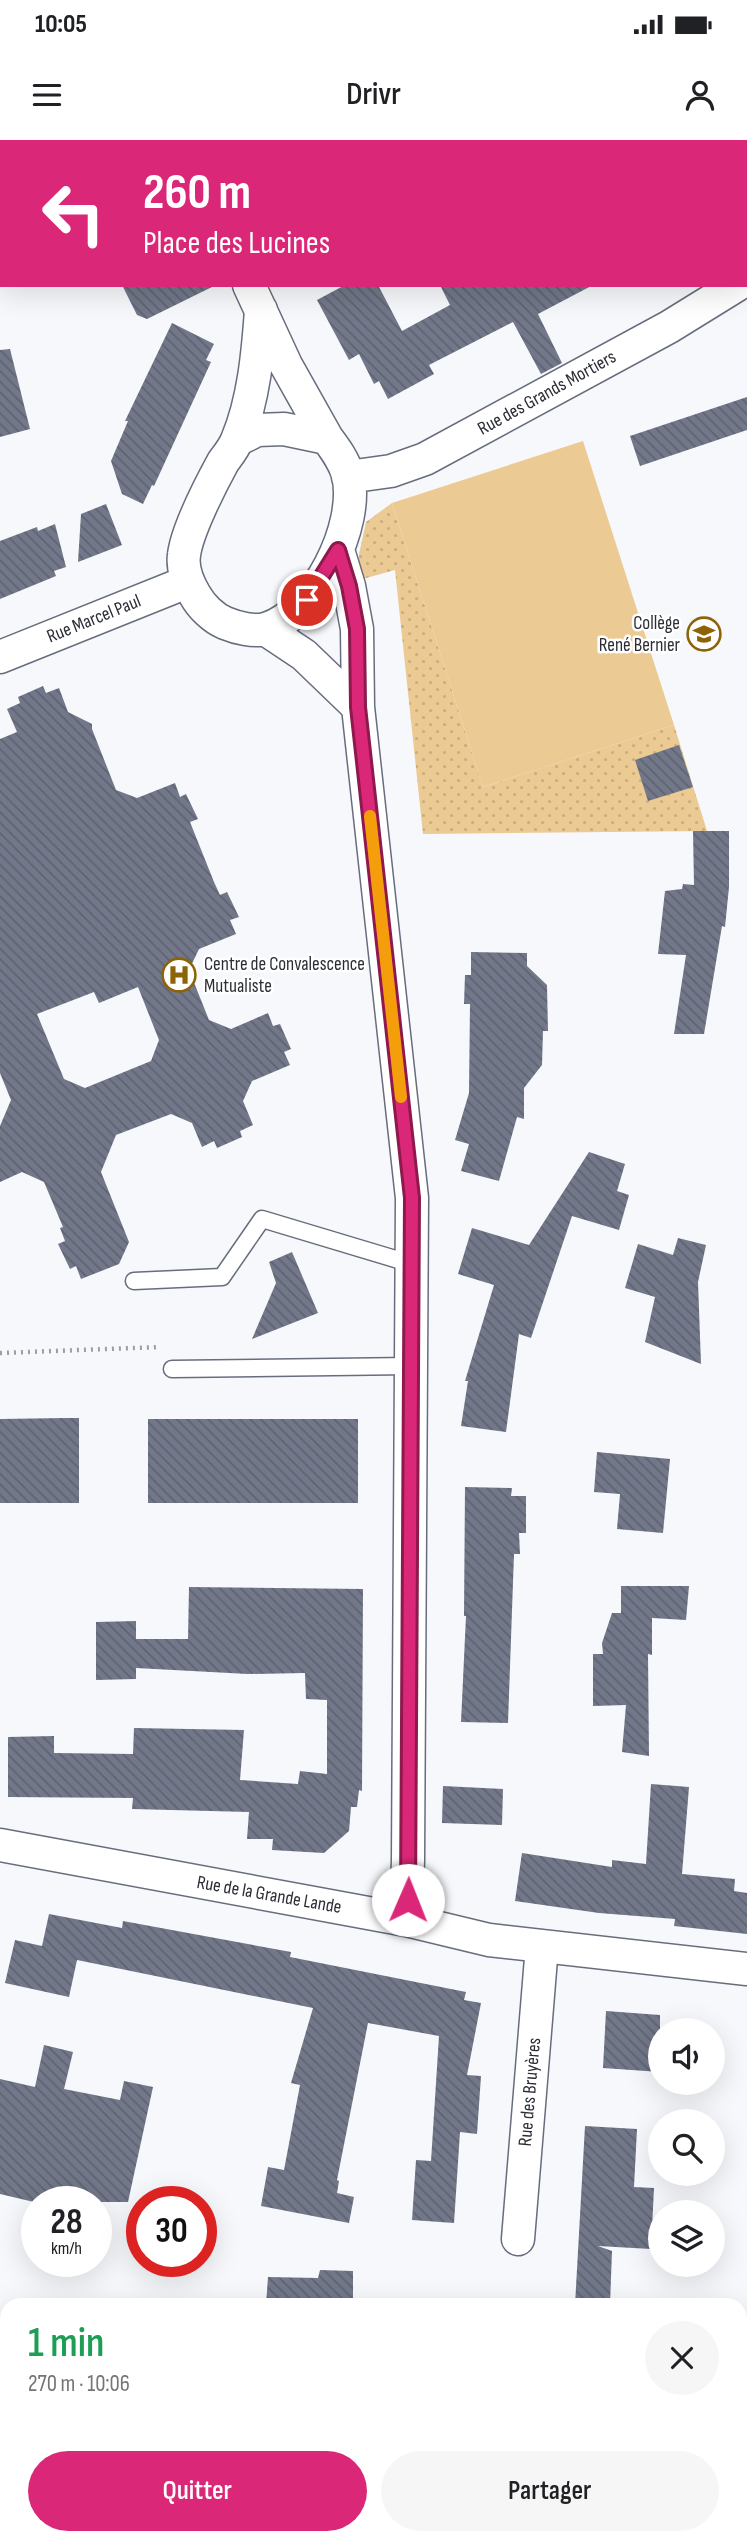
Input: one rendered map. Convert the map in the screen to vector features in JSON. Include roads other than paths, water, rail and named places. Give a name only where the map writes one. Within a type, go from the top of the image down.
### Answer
[{"type":"street","name":"Rue des Grands Mortiers","points":[[348,477],[391,471],[425,459],[669,327],[734,287]]},
{"type":"street","points":[[255,298],[286,365],[327,439],[341,458],[348,477],[349,504],[338,550],[307,600],[291,615],[265,629],[245,629],[222,623],[200,604],[187,582],[184,555],[192,529],[212,485],[237,440],[256,368],[255,298]]},
{"type":"street","points":[[237,440],[257,430],[284,429],[327,439]]},
{"type":"street","points":[[338,550],[349,586],[357,629],[358,707],[412,1198],[406,1920]]},
{"type":"street","name":"Rue Marcel Paul","points":[[0,657],[187,582]]},
{"type":"street","points":[[265,629],[304,656],[358,707]]},
{"type":"street","name":"Rue de la Grande Lande","points":[[0,1845],[406,1920],[489,1940],[747,1969]]},
{"type":"street","name":"Rue des Bruyères","points":[[518,2239],[542,1946]]},
{"type":"lane","points":[[134,1281],[222,1277],[262,1219],[412,1264]]},
{"type":"lane","points":[[172,1369],[411,1366]]},
{"type":"place","name":"Collège René Bernier","points":[[704,634]]},
{"type":"place","name":"Centre de Convalescence Mutualiste","points":[[179,975]]}]
